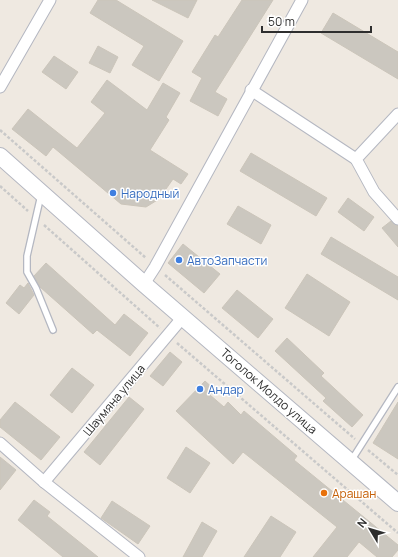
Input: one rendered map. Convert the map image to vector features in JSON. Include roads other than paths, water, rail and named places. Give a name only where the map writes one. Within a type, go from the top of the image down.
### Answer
[{"type":"main road","name":"Тоголок Молдо улица","points":[[0,156],[144,284],[350,462],[396,497]]},
{"type":"street","points":[[0,87],[50,0]]},
{"type":"street","points":[[144,284],[155,267],[251,90],[302,0]]},
{"type":"street","points":[[251,90],[356,159],[374,192],[398,219]]},
{"type":"street","points":[[356,159],[398,114]]},
{"type":"street","name":"Шаумяна улица","points":[[44,482],[169,336],[183,317]]},
{"type":"street","points":[[0,443],[44,482],[139,557]]},
{"type":"lane","points":[[41,193],[27,256],[27,272],[36,288],[53,330]]},
{"type":"lane","points":[[350,462],[398,387]]},
{"type":"place","name":"Народный","points":[[113,193]]},
{"type":"place","name":"АвтоЗапчасти","points":[[179,260]]},
{"type":"place","name":"Андар","points":[[200,389]]},
{"type":"place","name":"Арашан","points":[[324,493]]}]
